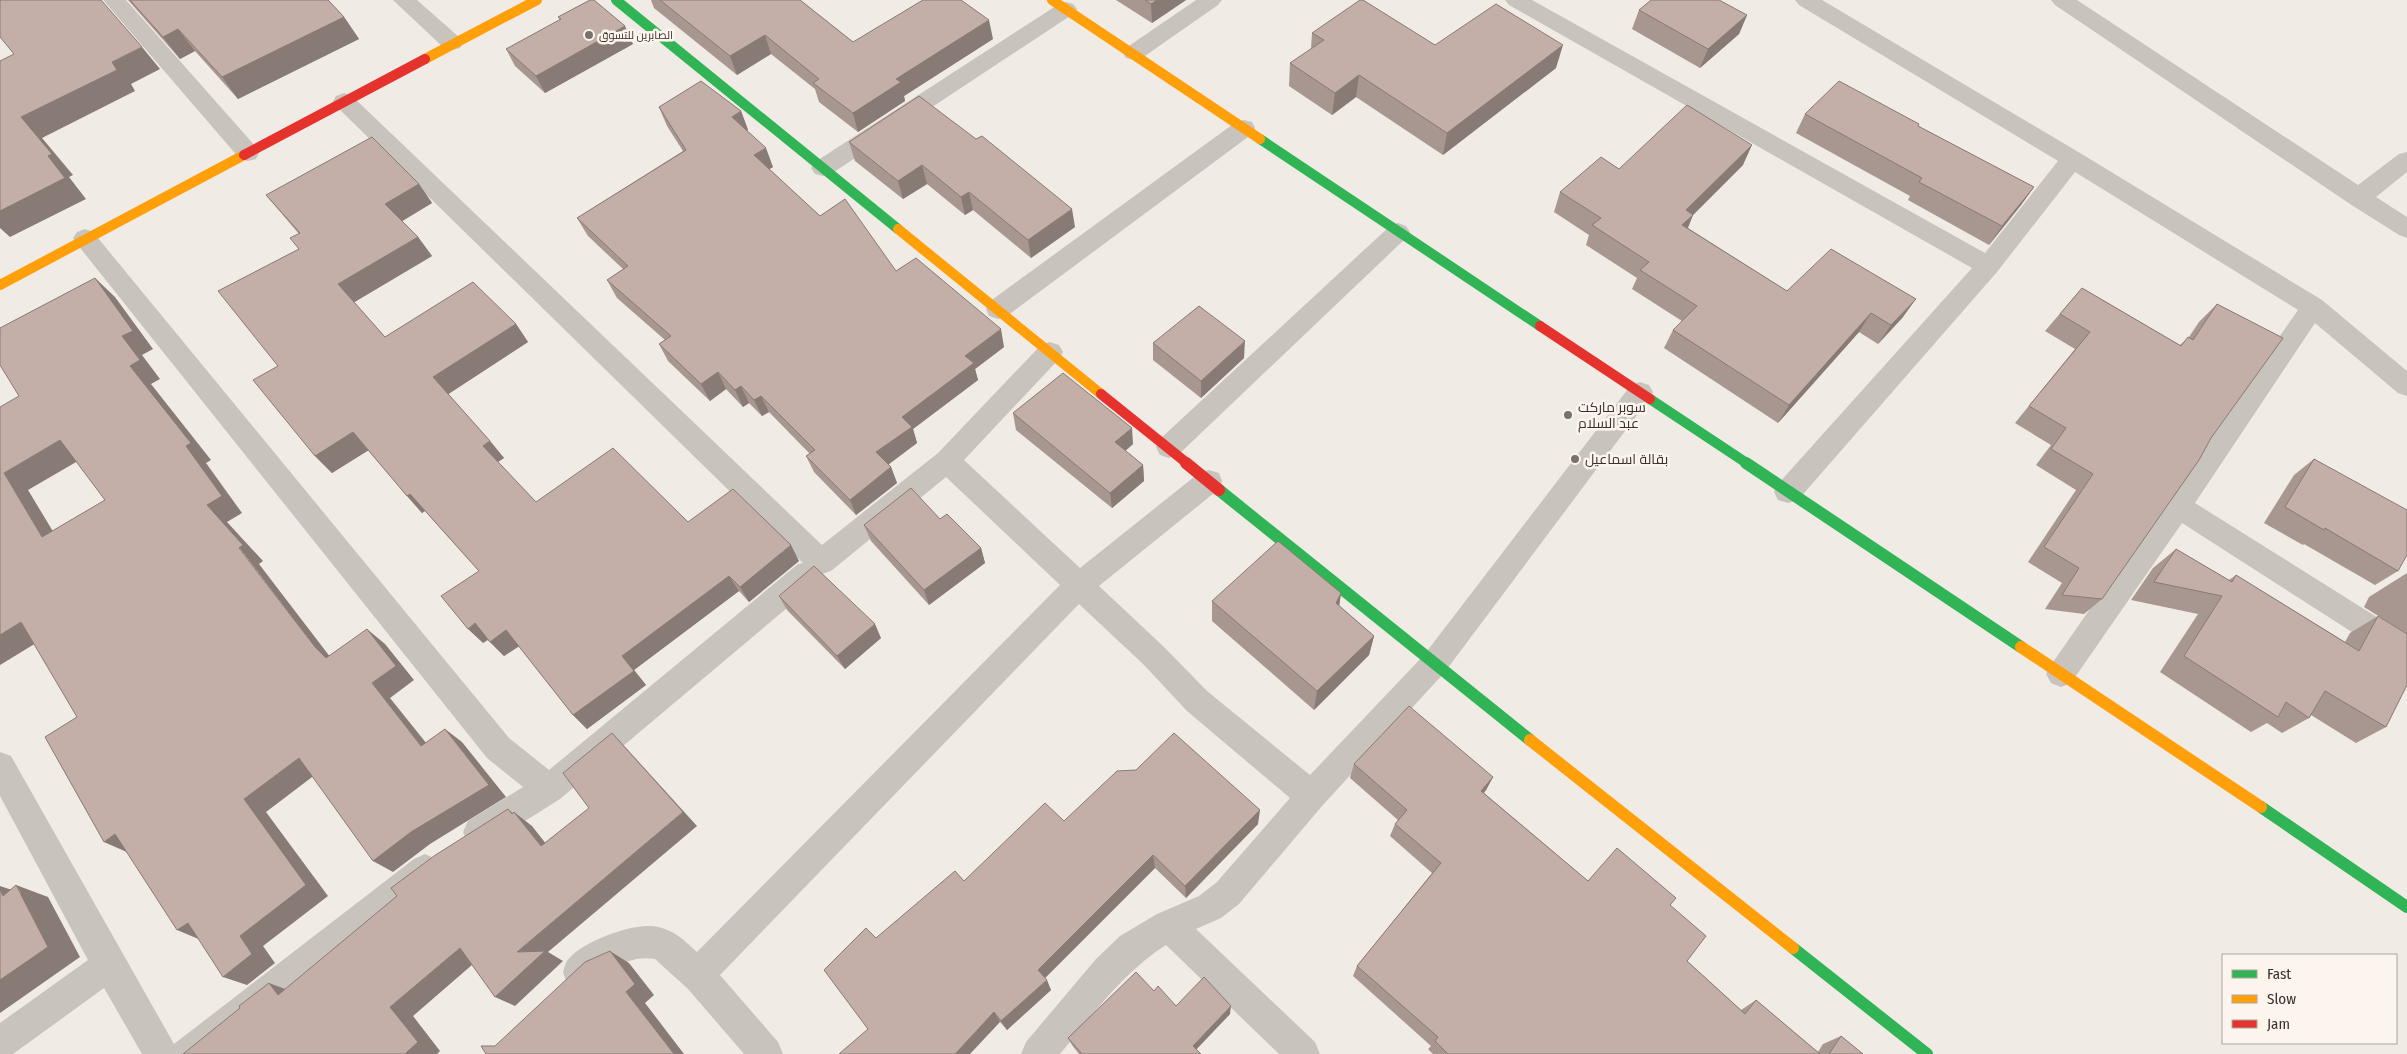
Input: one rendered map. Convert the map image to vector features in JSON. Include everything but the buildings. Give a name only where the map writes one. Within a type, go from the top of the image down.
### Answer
[{"type":"street","points":[[114,0],[248,153]]},
{"type":"street","points":[[404,0],[452,43]]},
{"type":"street","points":[[0,285],[452,43],[537,0]]},
{"type":"street","points":[[616,0],[1434,664],[1927,1054]]},
{"type":"street","points":[[1134,53],[1211,0]]},
{"type":"street","points":[[1516,0],[1988,266]]},
{"type":"street","points":[[1806,0],[2072,159],[2313,307],[2407,386]]},
{"type":"street","points":[[2062,0],[2407,229]]},
{"type":"street","points":[[823,168],[1059,5],[1134,53],[1398,232],[2292,828],[2407,907]]},
{"type":"street","points":[[344,101],[821,562]]},
{"type":"street","points":[[998,309],[1244,128]]},
{"type":"street","points":[[1788,492],[1988,266],[2072,159]]},
{"type":"street","points":[[2358,198],[2407,160]]},
{"type":"street","points":[[1169,447],[1398,232]]},
{"type":"street","points":[[86,238],[498,748],[549,788]]},
{"type":"street","points":[[2061,674],[2313,307]]},
{"type":"street","points":[[187,1054],[454,849],[549,788],[821,562],[947,461],[1050,352]]},
{"type":"street","points":[[1038,1054],[1108,971],[1132,948],[1168,925],[1210,907],[1228,893],[1311,796],[1434,664],[1640,392]]},
{"type":"street","points":[[947,461],[1079,585],[1197,700],[1311,796]]},
{"type":"street","points":[[698,974],[1079,585],[1155,522],[1209,482]]},
{"type":"street","points":[[2178,506],[2407,652]]},
{"type":"street","points":[[0,766],[109,965],[161,1054]]},
{"type":"street","points":[[1168,925],[1303,1054]]},
{"type":"street","points":[[555,994],[592,960],[617,947],[643,942],[661,943],[698,974],[766,1054]]},
{"type":"street","points":[[0,1043],[109,965]]},
{"type":"traffic: fast","points":[[616,0],[898,229]]},
{"type":"traffic: fast","points":[[1260,139],[1540,326]]},
{"type":"traffic: fast","points":[[1650,399],[2021,647]]},
{"type":"traffic: fast","points":[[1219,490],[1530,740]]},
{"type":"traffic: fast","points":[[2261,807],[2407,907]]},
{"type":"traffic: fast","points":[[1793,948],[1927,1054]]},
{"type":"traffic: slow","points":[[425,59],[537,0]]},
{"type":"traffic: slow","points":[[1052,0],[1260,139]]},
{"type":"traffic: slow","points":[[0,285],[244,155]]},
{"type":"traffic: slow","points":[[898,229],[1101,394]]},
{"type":"traffic: slow","points":[[2021,647],[2261,807]]},
{"type":"traffic: slow","points":[[1530,740],[1793,948]]},
{"type":"traffic: jam","points":[[244,155],[425,59]]},
{"type":"traffic: jam","points":[[1540,326],[1650,399]]},
{"type":"traffic: jam","points":[[1101,394],[1219,490]]},
{"type":"place","name":"الصابرين للتسوق","points":[[589,35]]},
{"type":"place","name":"سوبر ماركت عبد السلام","points":[[1568,415]]},
{"type":"place","name":"بقالة اسماعيل","points":[[1575,459]]}]
